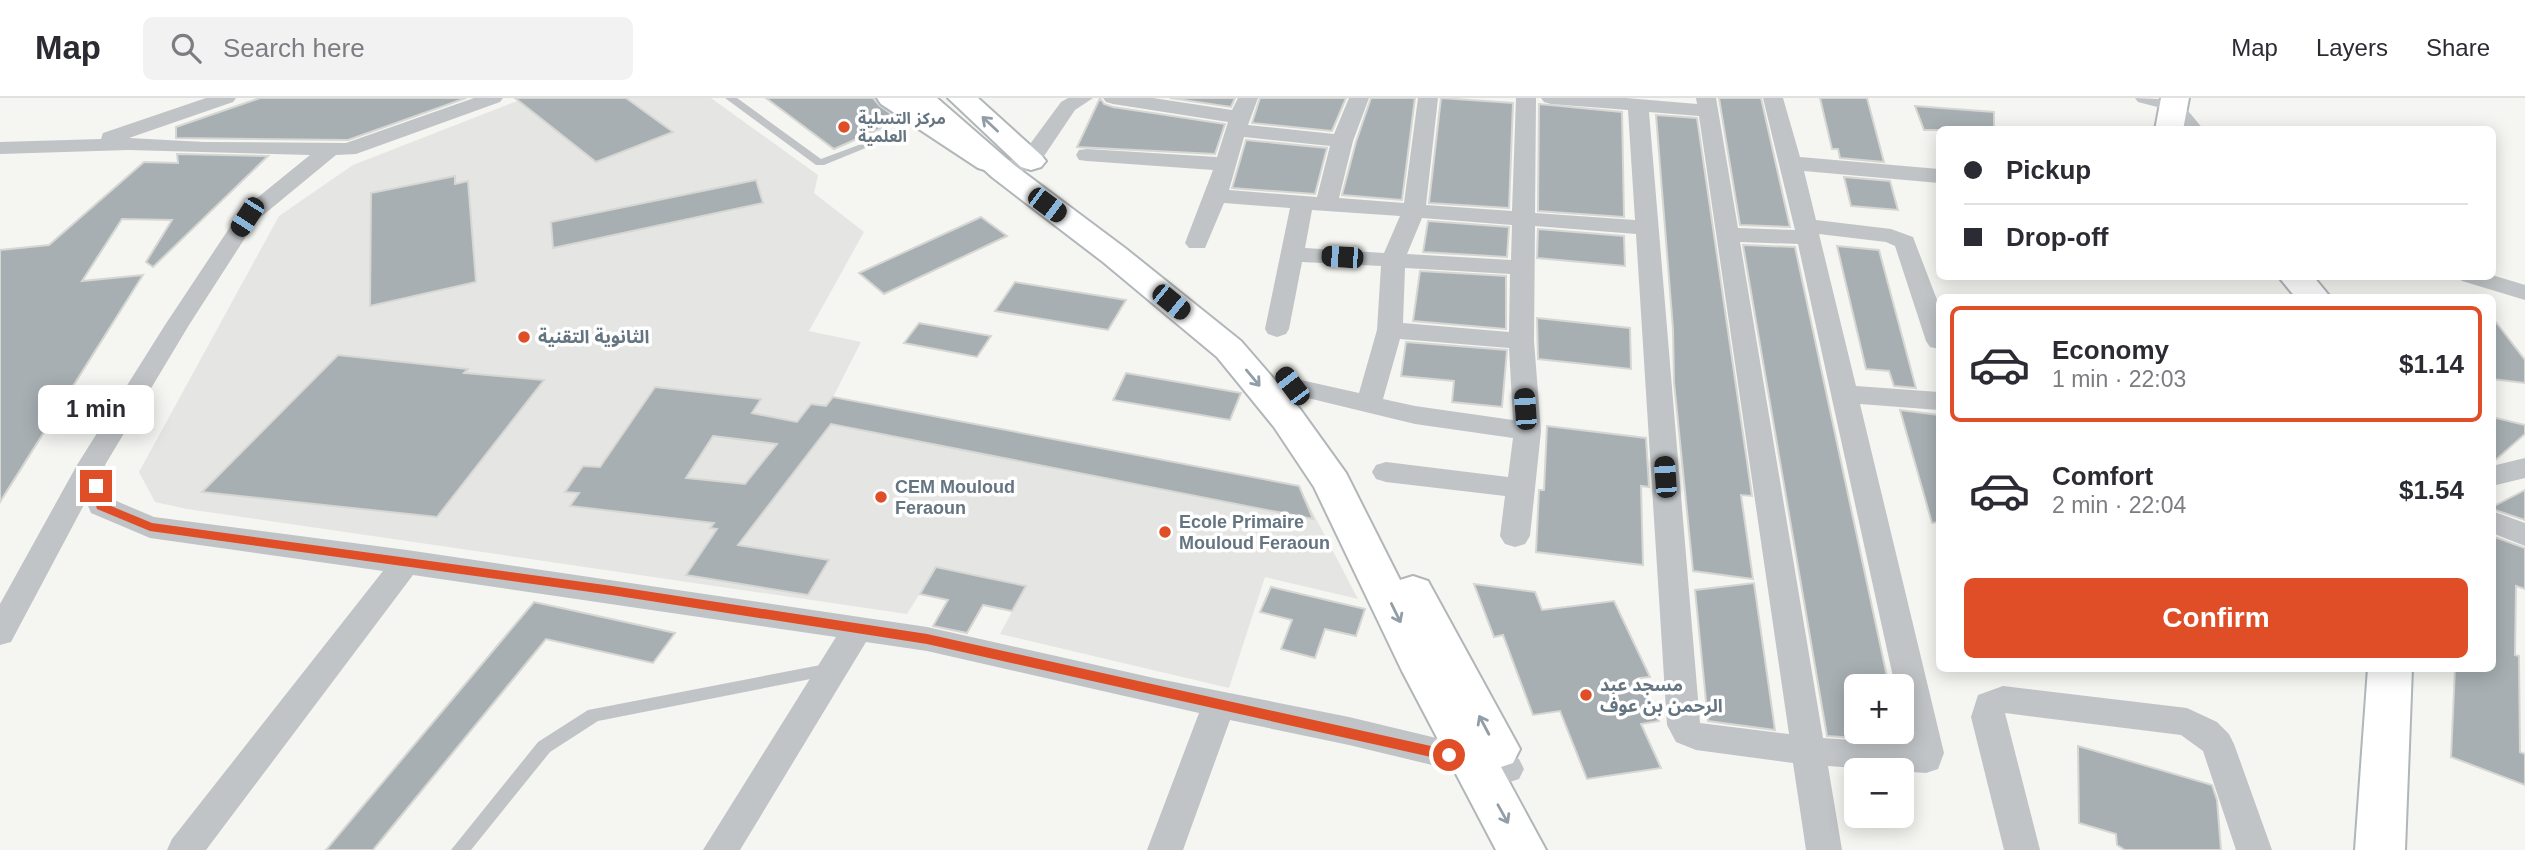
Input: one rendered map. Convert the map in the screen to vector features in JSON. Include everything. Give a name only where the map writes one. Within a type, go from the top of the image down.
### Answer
[{"type":"main road","points":[[891,98],[1016,165]]},
{"type":"main road","points":[[920,98],[1182,279],[1272,359],[1320,423],[1491,765],[1521,850]]},
{"type":"main road","points":[[962,98],[1016,165],[1114,255],[1229,349],[1287,418],[1332,483],[1424,671],[1550,850]]},
{"type":"main road","points":[[2298,280],[2311,294]]},
{"type":"main road","points":[[2380,850],[2390,672]]},
{"type":"street","points":[[164,98],[180,114]]},
{"type":"street","points":[[88,145],[226,98]]},
{"type":"street","points":[[0,148],[88,145],[348,149],[493,98]]},
{"type":"street","points":[[1016,165],[1068,106],[1083,98]]},
{"type":"street","points":[[1113,98],[1241,115],[1342,141]]},
{"type":"street","points":[[1325,204],[1342,141],[1359,98]]},
{"type":"street","points":[[1369,403],[1390,330],[1393,260],[1414,210],[1428,98]]},
{"type":"street","points":[[1515,536],[1527,431],[1521,341],[1526,98]]},
{"type":"street","points":[[1551,98],[1638,105],[1708,104],[1824,850]]},
{"type":"street","points":[[1638,105],[1684,725],[1688,732],[1696,736],[1809,751],[1926,759],[1927,753],[1807,232],[1773,98]]},
{"type":"street","points":[[2165,107],[2189,126]]},
{"type":"street","points":[[1197,243],[1216,196],[1241,115]]},
{"type":"street","points":[[0,633],[91,466],[247,217],[329,150]]},
{"type":"street","points":[[1087,155],[1226,164]]},
{"type":"street","points":[[1791,163],[1936,176]]},
{"type":"street","points":[[1216,196],[1647,228]]},
{"type":"street","points":[[1277,329],[1302,202]]},
{"type":"street","points":[[1728,234],[1807,232],[1891,236],[1905,242],[1936,332]]},
{"type":"street","points":[[1291,254],[1524,268]]},
{"type":"street","points":[[2483,280],[2525,293]]},
{"type":"street","points":[[1390,330],[1521,341]]},
{"type":"street","points":[[1292,386],[1415,415],[1527,431]]},
{"type":"street","points":[[1844,394],[1936,401]]},
{"type":"street","points":[[91,466],[101,506],[150,527],[407,561],[927,639],[1349,731],[1491,765]]},
{"type":"street","points":[[2496,475],[2525,468]]},
{"type":"street","points":[[1386,472],[1520,488]]},
{"type":"street","points":[[2496,523],[2525,536]]},
{"type":"street","points":[[185,850],[407,561]]},
{"type":"street","points":[[721,850],[858,628]]},
{"type":"street","points":[[2022,850],[1988,717],[1990,704],[2004,699],[2187,722],[2206,732],[2217,744],[2254,850]]},
{"type":"street","points":[[1165,850],[1219,704]]},
{"type":"lane","points":[[730,98],[820,163],[868,145]]},
{"type":"lane","points":[[460,850],[544,747],[594,715],[833,669]]},
{"type":"shaded area","name":"الثانوية التقنية","points":[[525,98],[711,98],[818,175],[814,193],[864,232],[809,331],[861,342],[833,397],[1299,486],[1358,599],[1265,577],[1229,688],[1000,634],[1025,587],[936,568],[907,614],[187,509],[155,502],[139,472],[279,216],[353,165]]},
{"type":"building","points":[[260,98],[466,98],[348,140],[176,138],[176,127]]},
{"type":"building","points":[[515,98],[626,98],[673,132],[596,162]]},
{"type":"building","name":"مركز التسلية العلمية","points":[[766,98],[873,98],[900,120],[834,149]]},
{"type":"building","points":[[1100,98],[1104,104],[1113,107],[1225,124],[1215,154],[1077,147]]},
{"type":"building","points":[[1170,98],[1235,98],[1231,107]]},
{"type":"building","points":[[1260,98],[1346,98],[1332,131],[1252,123]]},
{"type":"building","points":[[1371,98],[1415,98],[1402,200],[1342,195]]},
{"type":"building","points":[[1441,98],[1513,103],[1509,208],[1429,203]]},
{"type":"building","points":[[1719,98],[1761,98],[1790,227],[1740,225]]},
{"type":"building","points":[[1820,98],[1867,98],[1884,162],[1840,158],[1838,149],[1832,149]]},
{"type":"building","points":[[1539,104],[1622,112],[1624,217],[1538,211]]},
{"type":"building","points":[[1915,106],[1994,112],[1994,126],[1936,126],[1936,130],[1924,130]]},
{"type":"building","points":[[1656,115],[1697,118],[1752,496],[1741,495],[1753,579],[1693,571],[1674,382],[1673,329]]},
{"type":"building","points":[[1246,140],[1327,148],[1315,194],[1232,188]]},
{"type":"building","points":[[177,154],[268,156],[153,267],[146,262],[172,220],[122,219],[82,281],[143,275],[0,502],[0,250],[49,245],[144,162],[178,163]]},
{"type":"building","points":[[455,176],[455,184],[468,181],[476,282],[370,306],[371,193]]},
{"type":"building","points":[[1844,177],[1890,181],[1898,210],[1851,206]]},
{"type":"building","points":[[756,180],[763,203],[553,248],[551,222]]},
{"type":"building","points":[[981,217],[1007,236],[884,294],[859,273]]},
{"type":"building","points":[[1428,221],[1509,227],[1507,257],[1423,252]]},
{"type":"building","points":[[1538,229],[1624,236],[1625,266],[1537,258]]},
{"type":"building","points":[[1743,245],[1795,247],[1886,674],[1844,674],[1844,737],[1827,736]]},
{"type":"building","points":[[1837,246],[1879,250],[1916,388],[1894,386],[1889,371],[1866,369]]},
{"type":"building","points":[[1420,271],[1506,276],[1506,329],[1413,321]]},
{"type":"building","points":[[1015,282],[1126,300],[1108,330],[995,311]]},
{"type":"building","points":[[1537,318],[1630,328],[1631,369],[1538,359]]},
{"type":"building","points":[[2496,322],[2525,360],[2525,383],[2496,379]]},
{"type":"building","points":[[919,323],[991,336],[977,357],[904,343]]},
{"type":"building","points":[[1406,342],[1507,350],[1502,407],[1452,402],[1454,381],[1401,376]]},
{"type":"building","points":[[338,355],[468,369],[464,373],[544,380],[437,517],[202,492]]},
{"type":"building","points":[[1126,373],[1241,393],[1230,420],[1113,400]]},
{"type":"building","points":[[655,387],[761,399],[752,413],[797,422],[811,404],[826,406],[833,397],[1299,486],[1313,519],[831,424],[738,545],[829,560],[808,595],[686,575],[717,529],[710,528],[714,523],[570,506],[579,493],[565,492],[583,466],[600,467]],"holes":[[[713,436],[777,444],[745,484],[686,478]]]},
{"type":"building","points":[[1900,410],[1936,415],[1936,522],[1932,523]]},
{"type":"building","points":[[2496,418],[2525,425],[2525,434],[2496,459]]},
{"type":"building","points":[[1547,426],[1646,438],[1649,487],[1641,486],[1643,565],[1536,552],[1539,490],[1544,490]]},
{"type":"building","points":[[2525,490],[2525,520],[2496,510],[2496,505]]},
{"type":"building","points":[[2496,537],[2525,548],[2525,589],[2516,586],[2515,655],[2519,656],[2520,752],[2525,754],[2525,785],[2451,757],[2455,672],[2496,672]]},
{"type":"building","points":[[936,567],[1026,586],[1012,611],[983,605],[967,633],[933,626],[948,600],[920,594]]},
{"type":"building","points":[[1754,583],[1775,730],[1708,721],[1695,590]]},
{"type":"building","name":"مسجد عبد الرحمن بن عوف","points":[[1474,584],[1535,592],[1542,610],[1614,601],[1650,677],[1639,678],[1659,721],[1641,724],[1661,768],[1587,779],[1560,711],[1533,715],[1503,635],[1494,637]]},
{"type":"building","points":[[1271,587],[1365,609],[1356,636],[1325,629],[1315,658],[1281,649],[1292,620],[1260,612]]},
{"type":"building","points":[[534,602],[675,633],[653,663],[546,639],[373,850],[326,850]]},
{"type":"building","points":[[2078,746],[2212,785],[2217,800],[2221,850],[2125,850],[2117,845],[2116,834],[2079,823]]},
{"type":"place","name":"مركز التسلية العلمية","points":[[844,127]]},
{"type":"place","name":"الثانوية التقنية","points":[[524,337]]},
{"type":"place","name":"CEM Mouloud Feraoun","points":[[881,497]]},
{"type":"place","name":"Ecole Primaire Mouloud Feraoun","points":[[1165,532]]},
{"type":"place","name":"مسجد عبد الرحمن بن عوف","points":[[1586,695]]},
{"type":"route","points":[[96,486],[101,506],[150,527],[387,558],[927,639],[1449,755]]}]
